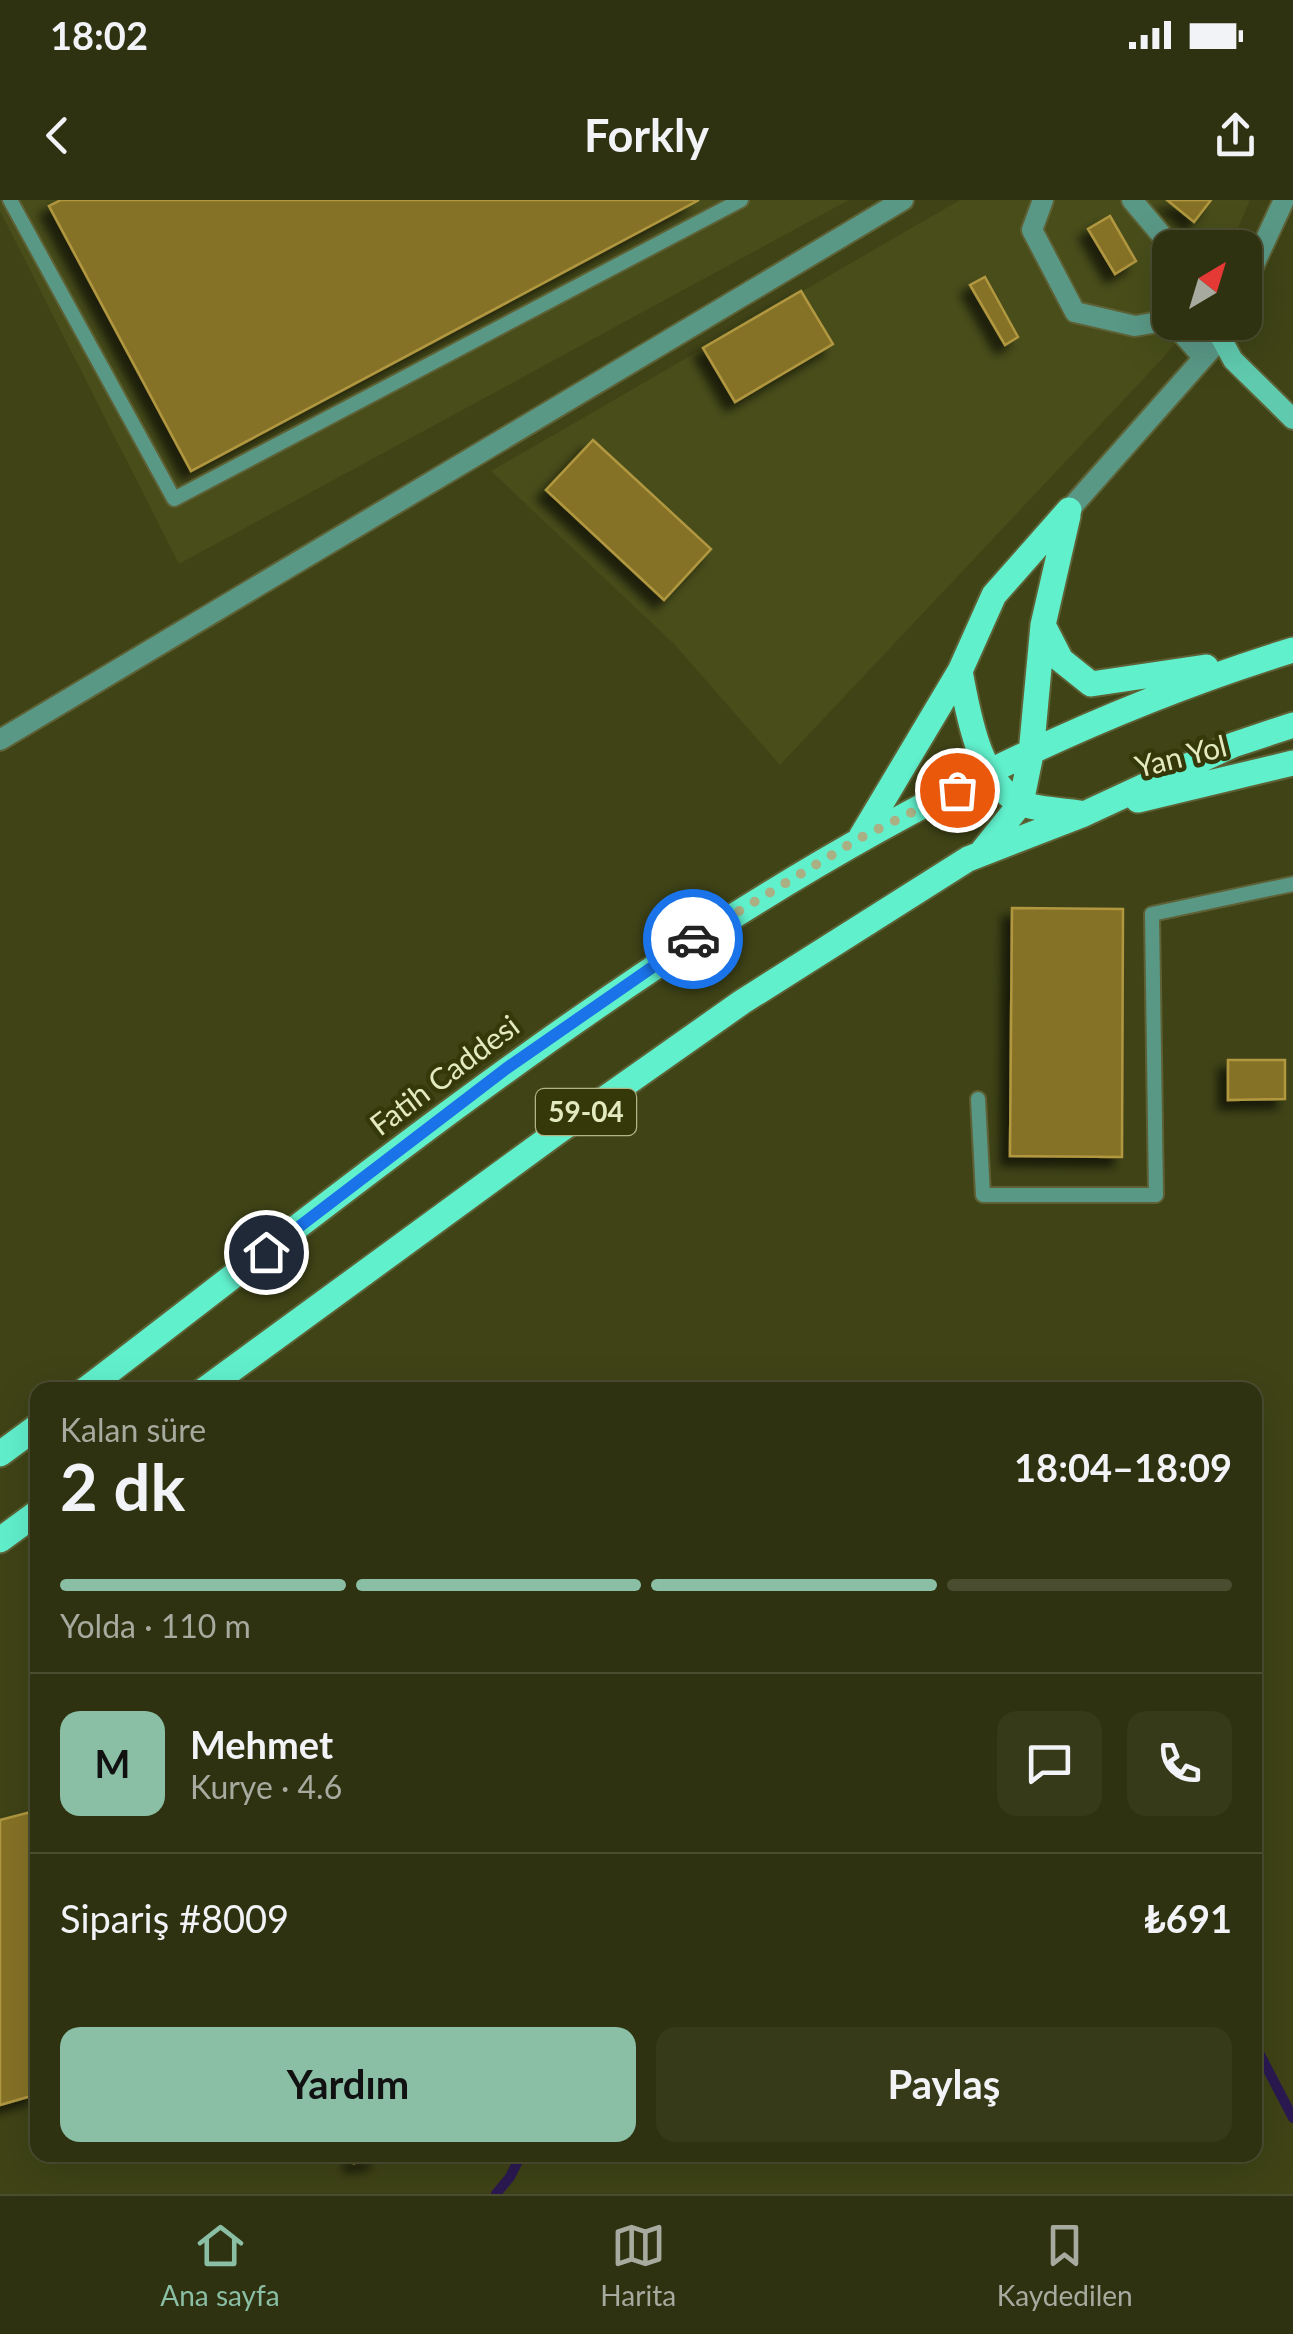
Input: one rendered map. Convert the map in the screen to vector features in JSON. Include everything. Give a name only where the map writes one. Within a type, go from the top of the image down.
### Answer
[{"type":"main road","points":[[1227,340],[1233,360],[1293,419]]},
{"type":"main road","points":[[981,853],[1021,803],[1031,754],[1043,624],[1070,510]]},
{"type":"main road","points":[[860,838],[960,671],[994,595],[1070,510]]},
{"type":"main road","points":[[1043,624],[1061,660],[1091,684],[1282,654]]},
{"type":"main road","name":"59-04","points":[[860,838],[1031,754],[1205,678],[1282,654]]},
{"type":"main road","points":[[960,671],[972,730],[990,774],[1021,803],[1084,814]]},
{"type":"main road","name":"59-04","points":[[215,1382],[742,1002],[981,853],[1084,814],[1233,744],[1293,725]]},
{"type":"main road","name":"Yan Yol","points":[[1084,814],[1293,763]]},
{"type":"main road","name":"Fatih Caddesi","points":[[95,1382],[507,1068],[689,942],[860,838]]},
{"type":"main road","points":[[0,1454],[30,1432]]},
{"type":"main road","points":[[0,1540],[30,1518]]},
{"type":"street","points":[[0,740],[903,200]]},
{"type":"street","points":[[1043,200],[1032,230],[1075,312],[1135,326],[1152,323]]},
{"type":"street","points":[[1132,200],[1157,230]]},
{"type":"street","points":[[1262,247],[1284,200]]},
{"type":"street","points":[[1189,340],[1203,357]]},
{"type":"street","points":[[1070,510],[1216,340]]},
{"type":"lane","points":[[10,200],[174,500],[741,200]]},
{"type":"lane","points":[[978,1099],[982,1195],[1156,1195],[1152,914],[1293,884]]},
{"type":"shaded area","points":[[0,200],[849,200],[179,564],[0,211]]},
{"type":"shaded area","points":[[960,200],[1250,200],[1237,230],[1152,230],[1152,340],[1178,340],[780,765],[674,644],[491,471]]},
{"type":"building","points":[[61,200],[699,200],[191,471],[49,206]]},
{"type":"building","points":[[1167,200],[1211,200],[1194,222]]},
{"type":"building","points":[[1110,216],[1136,261],[1115,274],[1088,229]]},
{"type":"building","points":[[985,277],[1018,337],[1005,345],[970,285]]},
{"type":"building","points":[[801,291],[833,344],[735,402],[703,348]]},
{"type":"building","points":[[593,440],[711,549],[664,600],[546,490]]},
{"type":"building","points":[[1012,908],[1123,909],[1122,1157],[1010,1156]]},
{"type":"building","points":[[1228,1060],[1285,1060],[1285,1099],[1228,1100]]},
{"type":"building","points":[[30,1812],[30,2096],[0,2105],[0,1820]]},
{"type":"waterway","points":[[1262,2058],[1293,2118]]},
{"type":"waterway","points":[[496,2194],[518,2162]]},
{"type":"way so far","points":[[693,939],[860,838],[957,790]]},
{"type":"route","points":[[266,1252],[507,1068],[693,939]]}]
